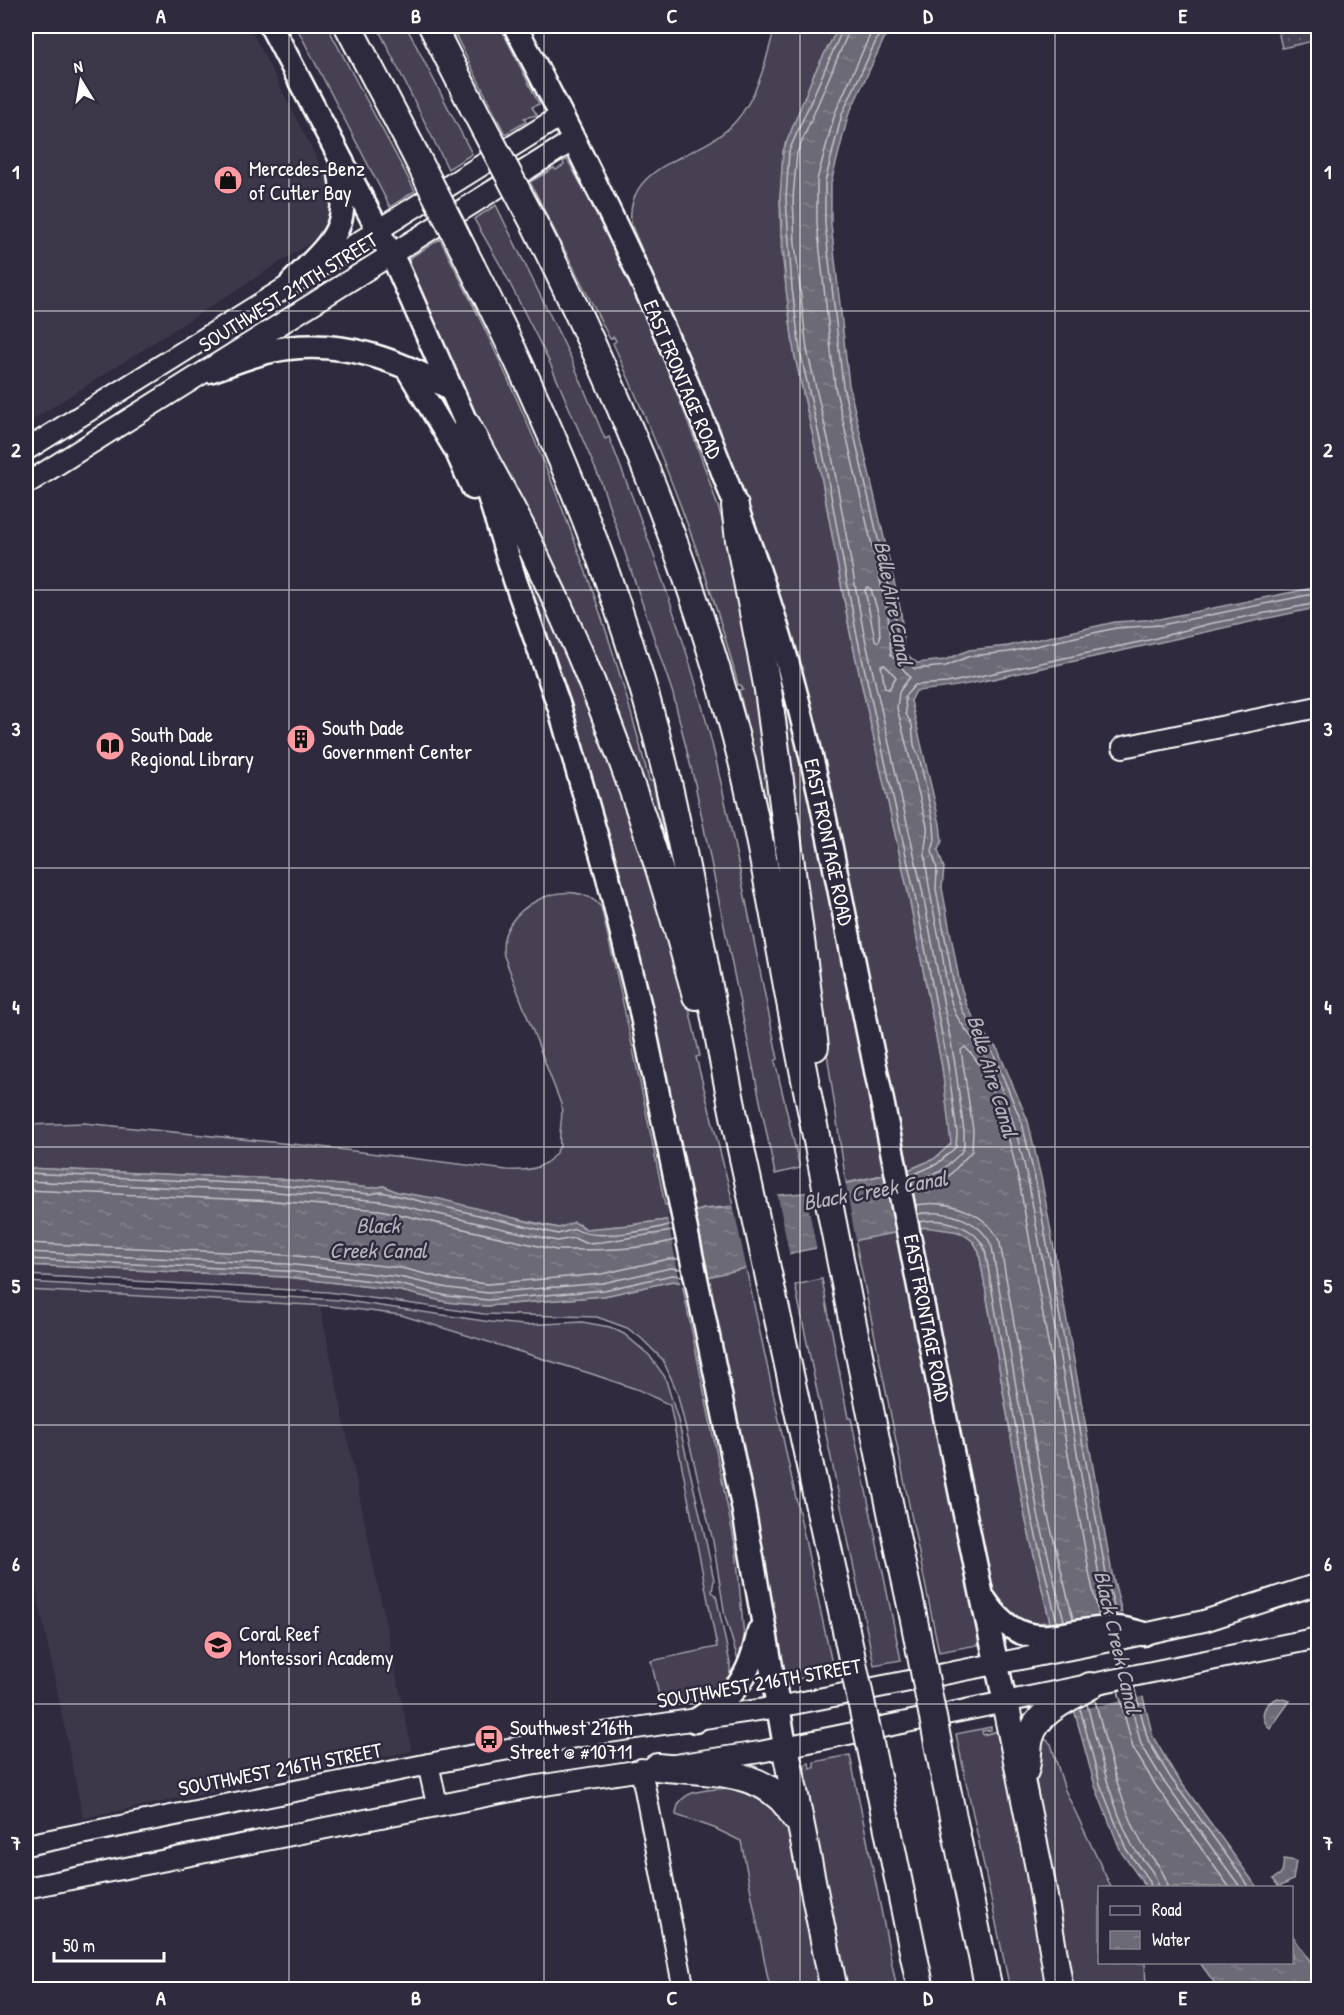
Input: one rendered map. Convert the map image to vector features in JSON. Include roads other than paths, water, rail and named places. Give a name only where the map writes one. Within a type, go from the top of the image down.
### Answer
[{"type":"highway","points":[[348,26],[519,360],[563,457],[601,558],[634,660],[669,787],[738,1134],[921,1989]]},
{"type":"highway","points":[[432,26],[536,227],[627,418],[700,616],[742,762],[844,1280],[989,1989]]},
{"type":"highway","points":[[467,425],[533,550],[602,709],[673,910],[709,1044],[738,1134]]},
{"type":"highway","points":[[735,506],[739,540],[768,690],[810,1013],[819,1086],[812,1115]]},
{"type":"highway","points":[[1022,1783],[1033,1730],[1059,1698],[1090,1686]]},
{"type":"highway","points":[[1005,1702],[1060,1989]]},
{"type":"highway","points":[[785,1746],[834,1989]]},
{"type":"highway","points":[[649,1768],[731,1774],[759,1782],[785,1801],[800,1826]]},
{"type":"main road","points":[[271,26],[391,256],[467,425],[514,580],[560,709],[611,886],[640,1007],[743,1506],[761,1621],[785,1746]]},
{"type":"main road","name":"EAST FRONTAGE ROAD","points":[[515,26],[621,232],[700,416],[735,506],[781,642],[805,732],[1005,1702]]},
{"type":"main road","name":"SOUTHWEST 211TH STREET","points":[[26,450],[562,115]]},
{"type":"main road","name":"SOUTHWEST 211TH STREET","points":[[26,484],[209,371],[574,139]]},
{"type":"main road","points":[[292,282],[328,244],[339,225],[345,199],[337,155]]},
{"type":"main road","points":[[209,371],[287,348],[345,349],[404,364],[450,388]]},
{"type":"main road","points":[[404,364],[429,401],[456,450],[514,580]]},
{"type":"main road","points":[[1124,747],[1318,707]]},
{"type":"main road","points":[[983,1596],[995,1613],[1012,1629],[1046,1644],[1117,1628],[1144,1634],[1230,1614],[1318,1584]]},
{"type":"main road","points":[[695,1721],[722,1702],[744,1679],[751,1665],[761,1621]]},
{"type":"main road","points":[[1090,1686],[1318,1638]]},
{"type":"main road","name":"SOUTHWEST 216TH STREET","points":[[26,1845],[428,1764],[582,1736],[778,1707],[997,1663],[1046,1644]]},
{"type":"main road","points":[[26,1888],[437,1804],[785,1746],[1005,1702],[1059,1698]]},
{"type":"main road","points":[[428,1764],[437,1804]]},
{"type":"main road","points":[[649,1768],[684,1989]]},
{"type":"water","points":[[839,26],[890,26],[848,116],[831,183],[831,224],[849,385],[901,612],[904,652],[917,663],[945,660],[969,650],[1008,646],[1115,622],[1159,619],[1318,587],[1318,617],[1316,608],[980,682],[916,691],[911,701],[940,824],[942,841],[938,850],[944,868],[942,888],[960,984],[967,1006],[980,1029],[998,1050],[1028,1121],[1042,1182],[1112,1573],[1153,1737],[1175,1774],[1256,1886],[1145,1886],[1121,1852],[1095,1786],[1050,1622],[1025,1517],[979,1252],[974,1242],[960,1232],[924,1227],[801,1251],[746,1268],[682,1283],[673,1281],[604,1296],[487,1306],[446,1302],[397,1290],[286,1277],[26,1265],[26,1168],[277,1179],[371,1188],[384,1186],[397,1192],[440,1199],[537,1224],[559,1228],[574,1222],[586,1229],[666,1220],[704,1209],[732,1208],[779,1195],[803,1193],[911,1169],[934,1159],[951,1144],[942,1067],[908,892],[850,632],[818,459],[794,352],[786,289],[780,198],[783,151],[813,76]]},
{"type":"water","points":[[1278,1698],[1290,1701],[1270,1729],[1264,1720],[1264,1711]]},
{"type":"water","points":[[1284,1859],[1296,1861],[1293,1880],[1278,1886],[1273,1879],[1282,1873]]},
{"type":"water","points":[[1293,1936],[1318,1972],[1318,1989],[1219,1989],[1201,1964],[1293,1964]]},
{"type":"place","name":"Mercedes-Benz of Cutler Bay","points":[[228,180]]},
{"type":"place","name":"South Dade Government Center","points":[[301,739]]},
{"type":"place","name":"South Dade Regional Library","points":[[110,746]]},
{"type":"place","name":"Coral Reef Montessori Academy","points":[[218,1645]]},
{"type":"place","name":"Southwest 216th Street @ #10711","points":[[489,1739]]},
{"type":"water label","name":"Belle Aire Canal","points":[[894,603]]},
{"type":"water label","name":"Belle Aire Canal","points":[[993,1076]]},
{"type":"water label","name":"Black Creek Canal","points":[[875,1190]]},
{"type":"water label","name":"Black Creek Canal","points":[[378,1238]]},
{"type":"water label","name":"Black Creek Canal","points":[[1118,1642]]}]
